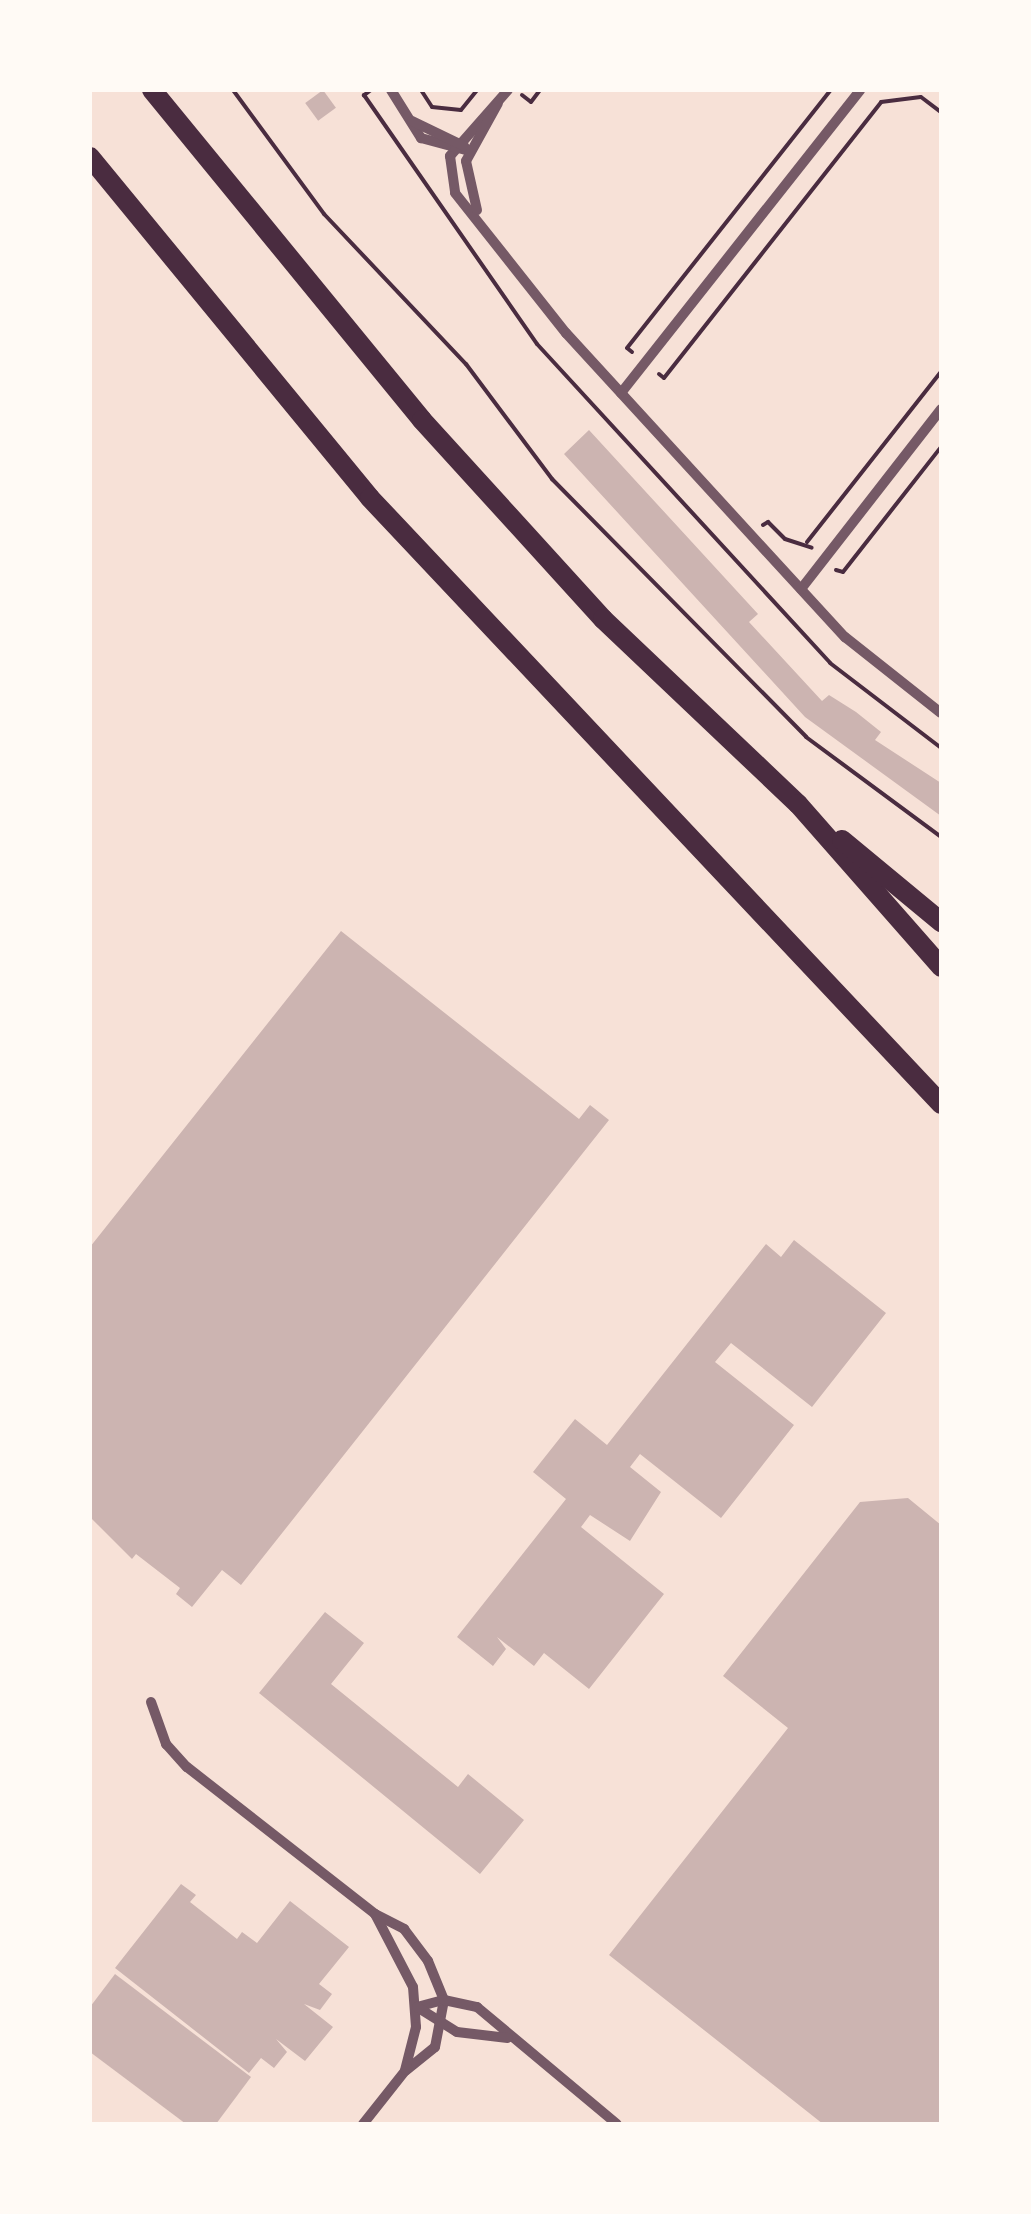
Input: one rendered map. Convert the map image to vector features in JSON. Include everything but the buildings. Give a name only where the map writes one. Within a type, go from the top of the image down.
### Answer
[{"type":"highway","points":[[152,90],[422,420],[602,619],[798,804],[941,922]]},
{"type":"highway","points":[[90,157],[370,498],[941,1104]]},
{"type":"highway","points":[[798,804],[941,967]]},
{"type":"street","points":[[390,90],[411,120],[470,151]]},
{"type":"street","points":[[621,393],[860,90]]},
{"type":"street","points":[[479,216],[467,184],[470,151],[504,95]]},
{"type":"street","points":[[504,95],[455,146],[449,181],[544,306],[800,589],[864,656],[941,713]]},
{"type":"street","points":[[800,589],[941,410]]},
{"type":"street","points":[[151,1702],[166,1744],[187,1767],[375,1914],[404,1929],[419,1946],[444,2000],[442,2026],[428,2057],[405,2071],[364,2124]]},
{"type":"street","points":[[375,1914],[404,1964],[417,2007],[405,2071]]},
{"type":"street","points":[[417,2007],[444,2000],[477,2007],[508,2038],[618,2124]]},
{"type":"street","points":[[417,2007],[442,2026],[508,2038]]},
{"type":"path","points":[[233,90],[324,214],[466,364],[552,478],[806,737],[941,837]]},
{"type":"path","points":[[371,90],[364,96],[538,344],[830,663],[941,748]]},
{"type":"path","points":[[421,90],[432,106],[461,110],[477,90]]},
{"type":"path","points":[[516,90],[530,102],[540,90]]},
{"type":"path","points":[[807,542],[941,372]]}]
